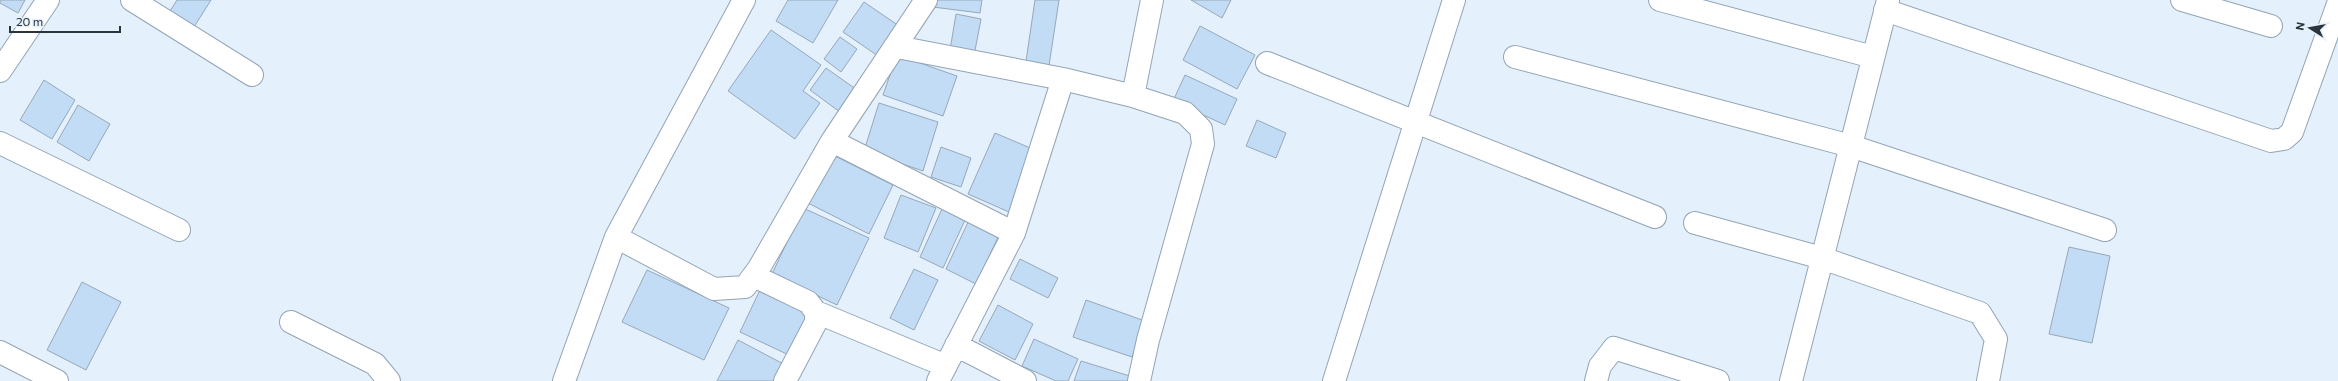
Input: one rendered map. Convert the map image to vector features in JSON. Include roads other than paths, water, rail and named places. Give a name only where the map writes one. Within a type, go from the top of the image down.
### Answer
[{"type":"street","points":[[0,71],[48,0]]},
{"type":"street","points":[[132,0],[252,75]]},
{"type":"street","points":[[564,381],[616,237],[744,0]]},
{"type":"street","points":[[616,237],[714,289],[745,287],[754,276],[832,141],[897,47],[926,0]]},
{"type":"street","points":[[1133,96],[1152,0]]},
{"type":"street","points":[[1334,381],[1454,0]]},
{"type":"street","points":[[1660,0],[1873,57]]},
{"type":"street","points":[[2182,0],[2271,26]]},
{"type":"street","points":[[1791,381],[1887,5],[2271,141],[2284,139],[2292,132],[2338,4]]},
{"type":"street","points":[[897,47],[1063,79],[1133,96],[1185,113],[1201,129],[1203,144],[1148,340],[1139,381]]},
{"type":"street","points":[[1515,57],[1851,146],[2105,230]]},
{"type":"street","points":[[1267,63],[1655,217]]},
{"type":"street","points":[[754,276],[808,302],[816,312],[942,374],[1014,233],[1063,79]]},
{"type":"street","points":[[832,141],[1014,233]]},
{"type":"street","points":[[0,144],[180,230]]},
{"type":"street","points":[[1695,223],[1822,258],[1980,314],[1996,339],[1988,381]]},
{"type":"street","points":[[785,381],[816,322],[816,312]]},
{"type":"street","points":[[291,322],[375,364],[389,381]]},
{"type":"street","points":[[956,345],[1025,381]]},
{"type":"street","points":[[1596,381],[1600,366],[1614,348],[1718,381]]},
{"type":"street","points":[[0,352],[57,381]]}]
